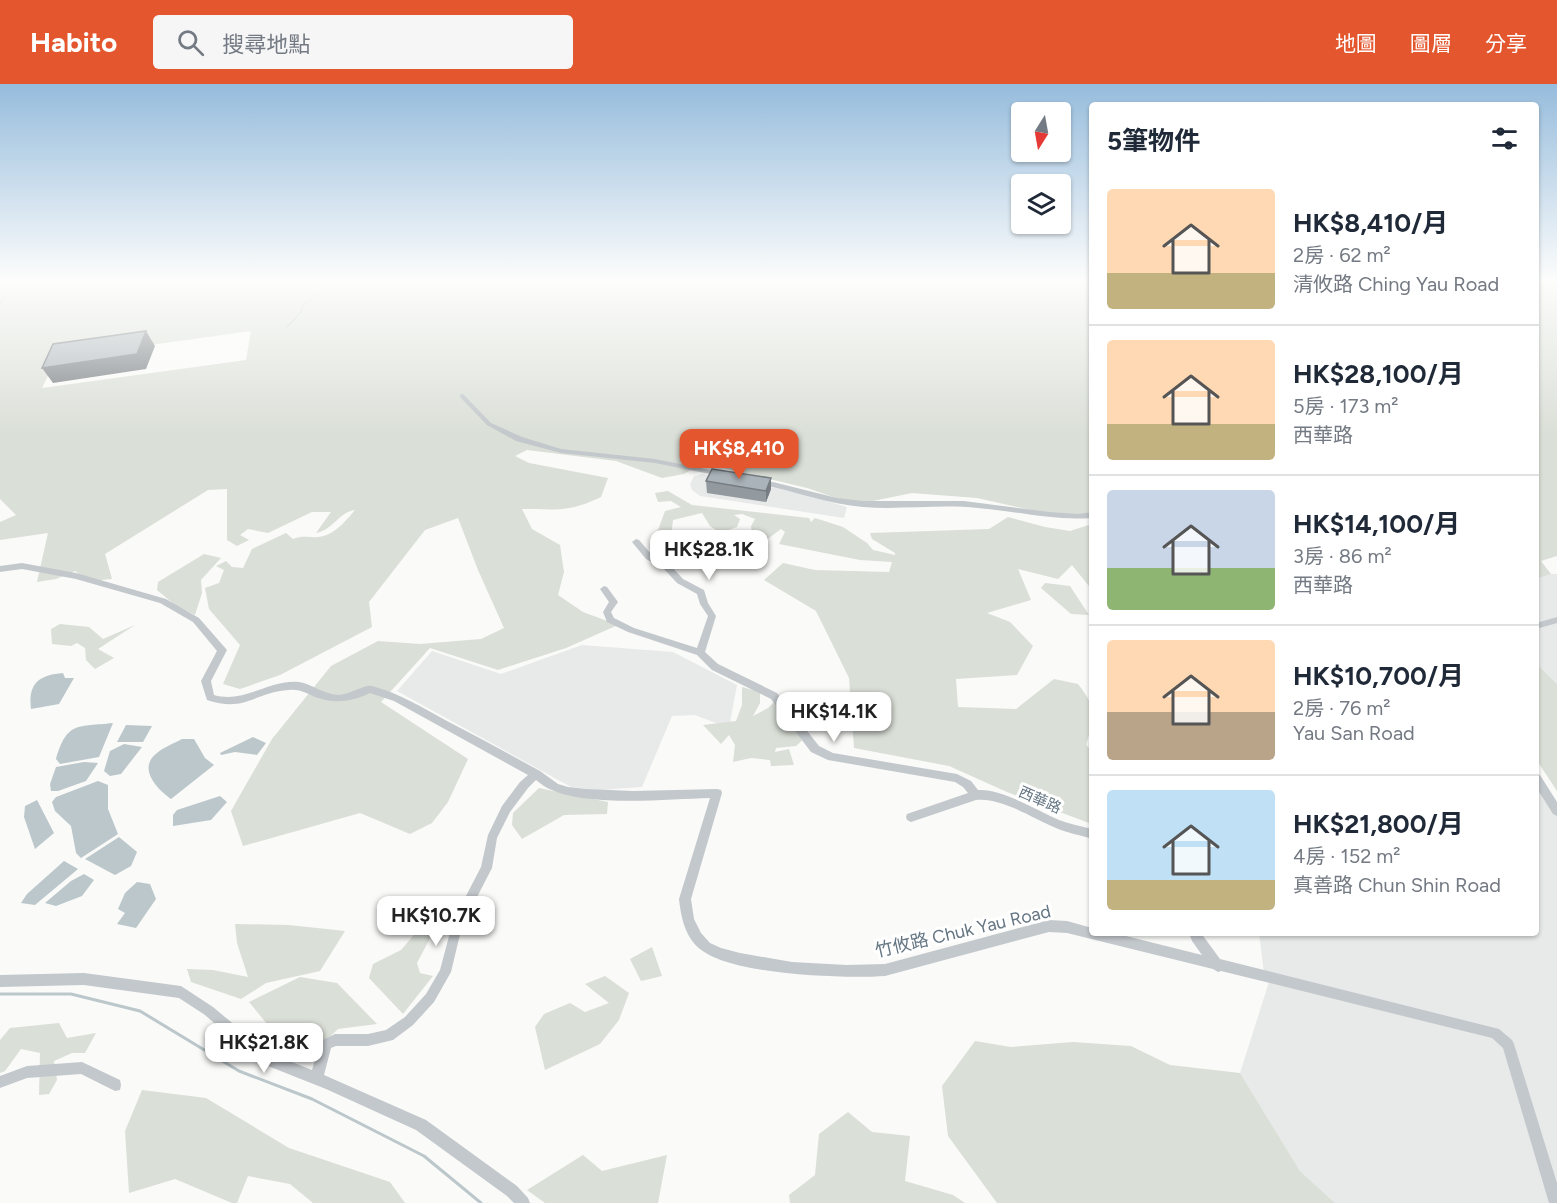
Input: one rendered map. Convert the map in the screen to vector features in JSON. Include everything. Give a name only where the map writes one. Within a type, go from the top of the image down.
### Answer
[{"type":"street","points":[[462,396],[489,424],[519,439],[561,451],[655,461],[728,475]]},
{"type":"street","points":[[751,480],[797,489],[828,500],[859,504],[962,503],[1044,516],[1089,515]]},
{"type":"street","points":[[636,542],[649,557],[667,567],[680,581],[701,592],[704,604],[712,616],[700,653]]},
{"type":"street","points":[[0,569],[22,566],[76,576],[163,601],[196,620],[222,650],[206,681],[210,697],[222,703],[242,700],[278,688],[300,686],[332,700],[352,698],[369,689],[396,698],[536,774],[524,785],[506,809],[492,838],[486,868],[458,925],[445,972],[430,998],[409,1021],[390,1036],[368,1040],[335,1040],[327,1044],[317,1079]]},
{"type":"street","name":"西華路","points":[[604,589],[614,602],[607,612],[610,620],[631,630],[700,653],[716,667],[774,696],[815,749],[831,757],[957,778],[967,784],[976,795]]},
{"type":"street","points":[[1539,625],[1557,620]]},
{"type":"street","name":"竹攸路 Chuk Yau Road","points":[[536,774],[556,788],[582,794],[717,793],[714,810],[685,898],[686,916],[693,931],[704,946],[720,955],[739,960],[849,973],[885,970],[1049,926],[1067,927],[1089,933]]},
{"type":"street","points":[[1539,783],[1557,811]]},
{"type":"street","name":"西華路","points":[[911,817],[976,795],[987,794],[1060,825],[1089,833]]},
{"type":"street","name":"竹攸路 Chuk Yau Road","points":[[1102,936],[1495,1033],[1508,1044],[1556,1203]]},
{"type":"street","points":[[1196,936],[1218,966]]},
{"type":"street","points":[[0,981],[84,979],[181,993],[209,1011],[263,1057],[421,1125],[512,1191],[523,1203]]},
{"type":"street","points":[[0,1082],[27,1072],[82,1068],[115,1085]]},
{"type":"shaded area","points":[[0,331],[249,331],[57,358],[42,388],[246,360],[251,331],[1089,331],[1089,512],[1062,517],[977,498],[912,493],[868,502],[842,500],[807,488],[702,463],[684,474],[662,478],[616,461],[527,450],[515,456],[529,463],[608,478],[601,497],[580,506],[562,509],[522,509],[532,529],[560,545],[564,572],[558,595],[583,612],[618,625],[566,648],[498,670],[430,648],[381,702],[468,759],[448,802],[432,823],[410,834],[360,813],[243,846],[231,811],[272,739],[331,666],[378,641],[420,644],[481,639],[504,628],[458,518],[425,530],[369,602],[372,627],[280,675],[240,689],[223,684],[240,645],[209,609],[205,588],[219,583],[224,570],[216,566],[226,561],[232,567],[243,568],[252,549],[286,533],[293,539],[325,536],[336,530],[355,510],[349,511],[327,528],[316,533],[331,512],[312,512],[268,533],[248,529],[240,535],[249,540],[237,546],[227,540],[227,489],[208,490],[105,554],[112,579],[89,581],[75,571],[56,579],[37,582],[48,533],[0,540],[0,522],[16,515],[0,499]]},
{"type":"shaded area","points":[[1539,331],[1557,331],[1557,556],[1541,561],[1551,574],[1539,578]]},
{"type":"shaded area","points":[[703,474],[796,492],[847,507],[844,518],[700,496],[692,490],[690,484],[694,476]]},
{"type":"shaded area","points":[[668,491],[692,505],[809,518],[811,522],[815,518],[843,527],[867,543],[873,550],[895,555],[872,539],[870,533],[989,529],[1008,517],[1070,531],[1089,525],[1089,586],[1072,565],[1058,579],[1018,569],[1031,600],[987,613],[1010,622],[1033,646],[1017,675],[956,679],[958,707],[1016,709],[1054,679],[1078,684],[1089,700],[1089,734],[1086,745],[1089,748],[1089,823],[1007,792],[949,766],[854,748],[849,678],[816,611],[764,580],[783,563],[815,570],[889,572],[892,562],[860,560],[779,544],[785,532],[781,529],[765,541],[753,543],[751,526],[755,519],[742,514],[734,515],[740,519],[737,527],[720,533],[710,526],[702,513],[673,520],[671,536],[683,537],[685,541],[717,539],[733,546],[713,546],[693,561],[674,566],[665,558],[690,556],[703,546],[697,544],[669,554],[654,541],[665,511],[681,507],[671,501],[658,502],[655,493]]},
{"type":"shaded area","points":[[204,554],[221,558],[201,580],[202,593],[195,615],[175,605],[157,590],[158,582]]},
{"type":"shaded area","points":[[1557,574],[1557,617],[1539,622],[1539,578]]},
{"type":"shaded area","points":[[1045,583],[1070,586],[1089,615],[1071,614],[1041,588]]},
{"type":"shaded area","points":[[1557,622],[1557,684],[1539,668],[1539,628]]},
{"type":"shaded area","points":[[60,624],[89,627],[103,639],[135,625],[98,649],[114,658],[95,669],[86,660],[85,648],[77,643],[71,646],[52,644],[51,629]]},
{"type":"shaded area","points":[[582,645],[673,652],[737,685],[729,728],[695,715],[672,716],[642,787],[599,790],[571,787],[397,691],[432,651],[501,674]]},
{"type":"shaded area","points":[[1539,668],[1557,684],[1557,791],[1539,764]]},
{"type":"shaded area","points":[[63,673],[65,678],[74,678],[59,704],[31,709],[31,693],[36,682],[47,676]]},
{"type":"shaded area","points":[[742,687],[760,692],[760,703],[753,716],[768,708],[780,696],[788,703],[809,734],[796,746],[776,748],[775,752],[789,749],[794,765],[771,766],[770,760],[751,758],[733,762],[735,745],[729,735],[721,744],[703,725],[736,721],[742,705]]},
{"type":"shaded area","points":[[113,723],[99,757],[60,764],[56,759],[65,738],[76,728]]},
{"type":"shaded area","points":[[126,725],[152,726],[143,742],[117,742]]},
{"type":"shaded area","points":[[253,737],[266,743],[257,755],[235,752],[221,755],[220,753]]},
{"type":"shaded area","points":[[182,739],[194,739],[205,758],[214,765],[171,799],[151,778],[149,765],[157,753]]},
{"type":"shaded area","points":[[124,744],[142,747],[121,774],[110,776],[104,771],[110,751]]},
{"type":"shaded area","points":[[84,762],[98,763],[86,781],[58,791],[51,791],[50,784],[56,767]]},
{"type":"shaded area","points":[[98,781],[108,785],[108,809],[118,834],[81,858],[76,853],[71,826],[55,811],[52,802],[56,797]]},
{"type":"shaded area","points":[[539,788],[608,802],[607,814],[564,815],[522,839],[512,825],[513,813]]},
{"type":"shaded area","points":[[1539,789],[1557,816],[1557,1190],[1505,1035],[1264,973],[1259,936],[1539,936]]},
{"type":"shaded area","points":[[220,796],[227,802],[211,820],[173,826],[173,815],[177,810]]},
{"type":"shaded area","points":[[37,800],[54,833],[35,849],[24,817],[25,806]]},
{"type":"shaded area","points":[[119,837],[137,852],[131,866],[115,875],[85,859]]},
{"type":"shaded area","points":[[64,861],[78,869],[35,905],[21,903],[27,894]]},
{"type":"shaded area","points":[[84,874],[94,880],[82,896],[56,906],[45,903],[71,881]]},
{"type":"shaded area","points":[[137,882],[150,884],[156,899],[136,928],[117,924],[125,913],[118,909],[125,893]]},
{"type":"shaded area","points":[[424,923],[438,923],[417,963],[420,973],[433,976],[403,1014],[369,978],[373,964],[401,950]]},
{"type":"shaded area","points":[[235,924],[289,925],[345,931],[320,971],[266,983],[241,999],[191,982],[187,969],[213,970],[248,977],[237,943]]},
{"type":"shaded area","points":[[652,947],[662,976],[641,981],[630,959]]},
{"type":"shaded area","points":[[605,976],[629,993],[619,1020],[600,1044],[545,1070],[535,1027],[544,1014],[570,1003],[585,1012],[609,1003],[585,984]]},
{"type":"shaded area","points":[[300,977],[337,983],[377,1024],[338,1029],[315,1051],[281,1041],[249,1002]]},
{"type":"shaded area","points":[[1269,982],[1495,1037],[1504,1045],[1551,1203],[1335,1203],[1300,1171],[1240,1073]]},
{"type":"shaded area","points":[[59,1023],[67,1038],[96,1033],[85,1053],[72,1053],[54,1061],[57,1080],[49,1094],[39,1095],[40,1053],[21,1049],[5,1071],[0,1073],[0,1040],[10,1028]]},
{"type":"shaded area","points":[[975,1041],[1011,1047],[1073,1042],[1131,1046],[1170,1065],[1240,1073],[1300,1171],[1335,1203],[997,1203],[948,1136],[942,1086]]},
{"type":"shaded area","points":[[142,1090],[206,1098],[289,1148],[390,1182],[405,1203],[313,1203],[290,1184],[248,1176],[237,1203],[232,1203],[175,1179],[129,1193],[125,1131]]},
{"type":"shaded area","points":[[848,1112],[872,1132],[910,1136],[905,1181],[953,1195],[965,1203],[790,1203],[789,1195],[815,1175],[819,1134]]},
{"type":"shaded area","points":[[583,1155],[602,1171],[667,1155],[658,1203],[545,1203],[527,1190]]},
{"type":"building","points":[[146,331],[137,354],[42,368],[53,344]]},
{"type":"building","points":[[712,469],[771,478],[766,491],[706,481]]},
{"type":"waterway","points":[[0,994],[71,994],[140,1011],[239,1071],[312,1099],[424,1156],[481,1203]]}]
